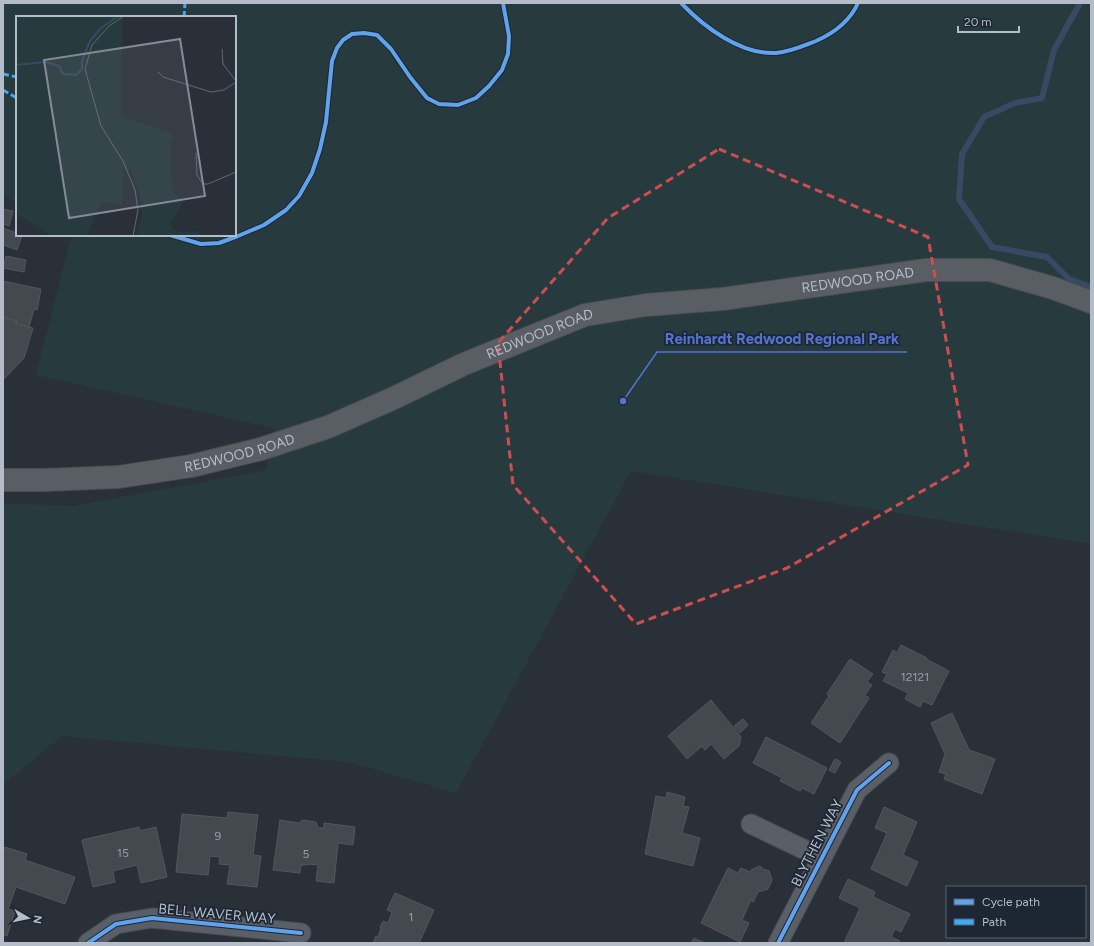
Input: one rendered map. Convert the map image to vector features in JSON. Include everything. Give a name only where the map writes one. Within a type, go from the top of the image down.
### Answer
[{"type":"main road","name":"REDWOOD ROAD","points":[[3,480],[118,477],[191,466],[261,449],[328,427],[394,398],[464,364],[585,315],[646,304],[722,299],[926,270],[990,270],[1053,288],[1091,302]]},
{"type":"street","name":"BLYTHEN WAY","points":[[778,943],[857,790],[889,763]]},
{"type":"street","points":[[751,824],[822,858]]},
{"type":"street","name":"BELL WAVER WAY","points":[[88,943],[116,924],[152,918],[302,933]]},
{"type":"highlighted area","points":[[719,149],[928,237],[968,465],[787,568],[636,624],[513,485],[498,343],[608,218]]},
{"type":"green space","points":[[3,3],[1091,3],[1091,544],[631,471],[456,793],[348,762],[62,736],[3,785],[3,503],[74,506],[266,470],[273,428],[36,375],[71,236],[236,236],[236,16],[16,16],[16,202],[3,195]]},
{"type":"building","points":[[3,209],[13,211],[9,226],[3,224]]},
{"type":"building","points":[[3,228],[16,233],[16,236],[22,236],[17,250],[3,245]]},
{"type":"building","points":[[6,256],[26,260],[24,272],[3,268]]},
{"type":"building","points":[[3,281],[41,289],[37,310],[34,309],[29,327],[16,324],[17,321],[3,317]]},
{"type":"building","points":[[3,317],[17,321],[16,324],[33,328],[24,358],[3,380]]},
{"type":"building","points":[[901,645],[949,671],[932,705],[923,701],[920,707],[905,699],[908,693],[883,681],[887,674],[882,672],[893,650],[897,653]]},
{"type":"building","points":[[850,659],[873,674],[867,682],[872,685],[865,695],[869,698],[840,743],[811,723],[829,696],[827,694]]},
{"type":"building","points":[[711,700],[741,737],[739,746],[724,759],[711,744],[705,750],[702,746],[687,759],[668,736]]},
{"type":"building","points":[[952,713],[969,750],[995,759],[982,794],[944,779],[946,774],[939,772],[945,754],[931,723]]},
{"type":"building","points":[[743,719],[748,725],[740,733],[734,726]]},
{"type":"building","points":[[766,737],[827,768],[814,794],[802,788],[800,791],[780,781],[782,778],[753,763]]},
{"type":"building","points":[[835,759],[841,762],[835,773],[829,770]]},
{"type":"building","points":[[667,792],[685,797],[683,806],[689,807],[682,833],[700,838],[693,866],[645,854],[656,796],[666,798]]},
{"type":"building","points":[[884,807],[917,822],[903,855],[918,862],[907,886],[871,869],[887,833],[875,828]]},
{"type":"building","points":[[228,812],[258,815],[253,855],[261,856],[257,887],[227,884],[230,865],[219,864],[220,857],[210,856],[208,875],[176,872],[182,814],[227,818]]},
{"type":"building","points":[[280,820],[299,823],[302,820],[316,822],[318,828],[324,828],[324,823],[355,827],[353,845],[338,843],[334,883],[316,881],[318,865],[301,865],[300,873],[273,870]]},
{"type":"building","points":[[139,827],[140,831],[156,827],[167,877],[141,883],[137,865],[113,871],[115,882],[93,887],[82,840]]},
{"type":"building","points":[[5,847],[27,854],[25,860],[75,877],[65,904],[16,887],[8,909],[15,911],[7,936],[3,935],[3,853]]},
{"type":"building","points":[[760,866],[769,871],[772,880],[768,889],[758,892],[753,902],[751,900],[742,920],[749,923],[740,942],[701,923],[728,868],[738,873],[741,868],[750,872],[751,870]]},
{"type":"building","points":[[848,879],[875,892],[873,897],[910,914],[901,932],[895,929],[891,937],[900,941],[899,943],[844,943],[860,908],[839,898]]},
{"type":"building","points":[[395,893],[434,910],[419,943],[373,943],[376,936],[378,937],[383,921],[388,923],[392,912],[387,910]]},
{"type":"building","points":[[694,938],[705,943],[691,943]]},
{"type":"waterway","points":[[1080,3],[1054,50],[1042,98],[1015,103],[984,117],[962,154],[959,199],[992,247],[1047,257],[1069,279],[1091,287]]},
{"type":"marked path","points":[[184,16],[185,3]]},
{"type":"marked path","points":[[3,74],[16,77]]},
{"type":"marked path","points":[[3,90],[16,97]]},
{"type":"cycle path","points":[[173,236],[201,244],[219,243],[264,225],[286,210],[299,196],[312,173],[320,149],[326,122],[332,61],[337,48],[343,40],[352,34],[364,33],[377,35],[391,49],[410,77],[427,98],[439,104],[458,105],[476,98],[489,86],[502,70],[508,54],[509,36],[503,3]]},
{"type":"cycle path","points":[[681,3],[712,30],[724,38],[750,49],[776,53],[816,41],[829,34],[846,21],[858,3]]},
{"type":"cycle path","points":[[778,943],[857,790],[889,763]]},
{"type":"cycle path","points":[[88,943],[116,924],[152,918],[301,933]]},
{"type":"place","name":"Reinhardt Redwood Regional Park","points":[[623,401]]}]
